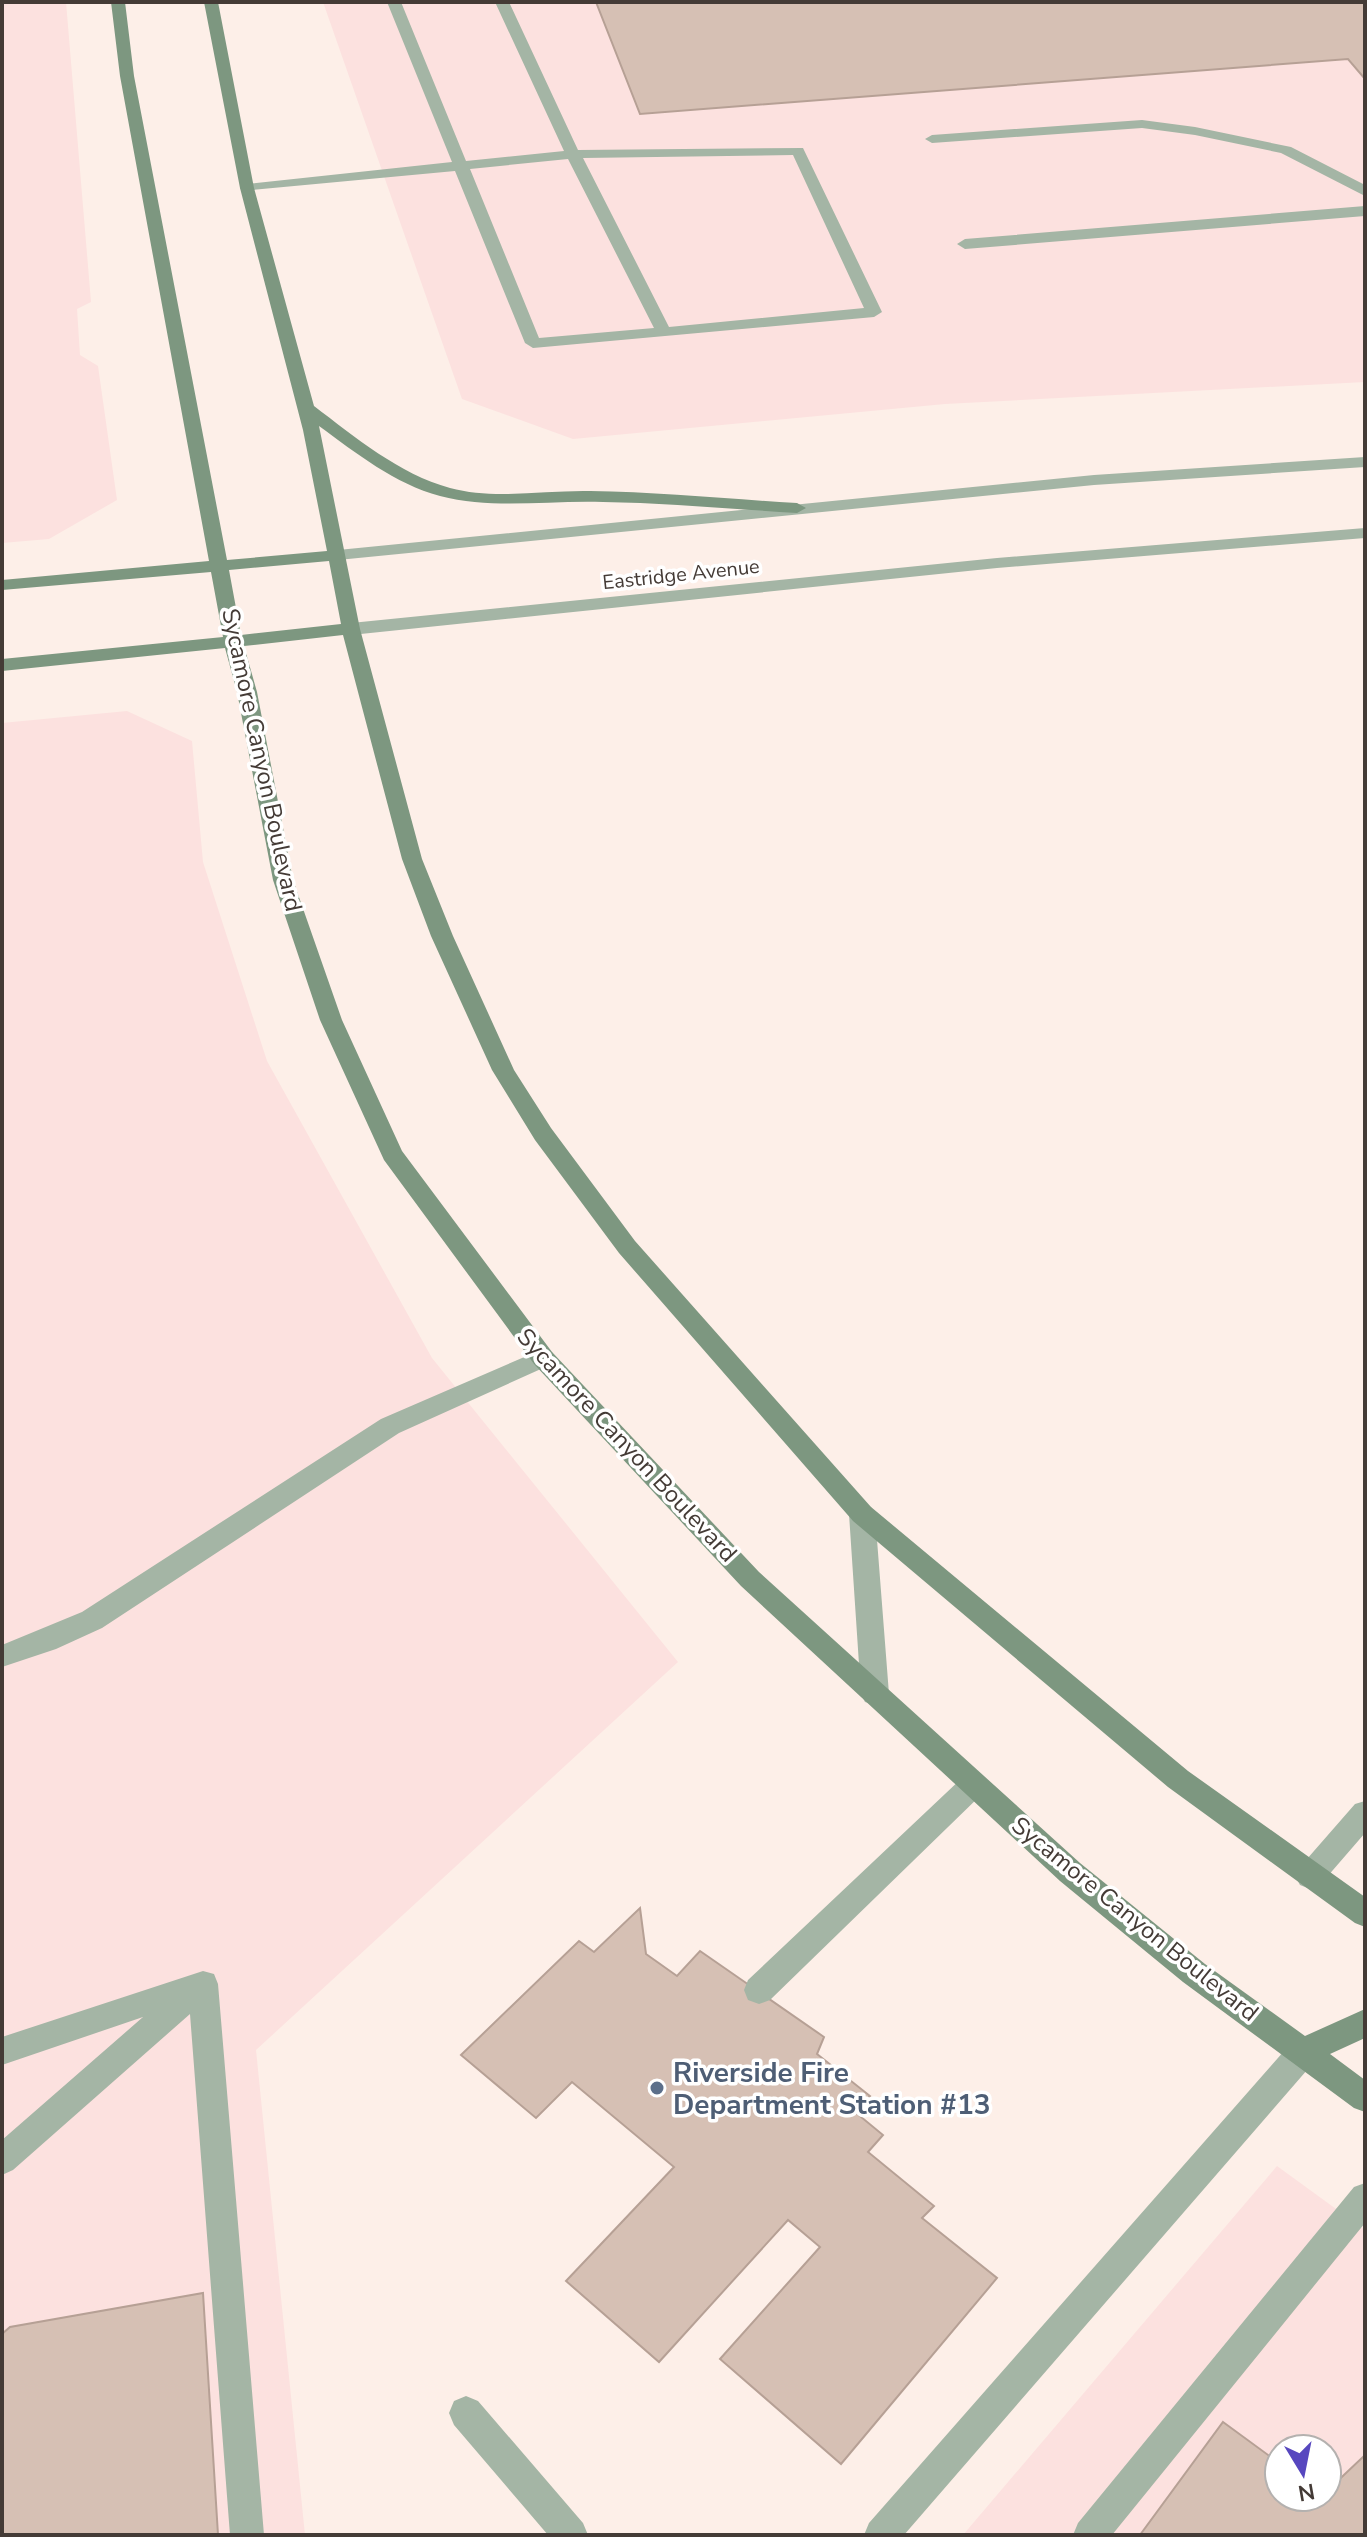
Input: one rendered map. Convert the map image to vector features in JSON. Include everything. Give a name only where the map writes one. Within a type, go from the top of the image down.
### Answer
[{"type":"main road","name":"Sycamore Canyon Boulevard","points":[[118,2],[127,76],[233,641],[247,692],[283,880],[331,1020],[392,1154],[543,1358],[750,1579],[1070,1872],[1194,1973],[1365,2098]]},
{"type":"main road","points":[[211,2],[247,188],[307,409],[351,629],[412,859],[442,936],[503,1070],[543,1134],[627,1247],[862,1514],[1178,1779],[1365,1914]]},
{"type":"main road","points":[[307,409],[362,448],[424,485],[449,493],[514,500],[576,496],[797,508]]},
{"type":"main road","points":[[2,585],[338,555]]},
{"type":"main road","name":"Eastridge Avenue","points":[[2,665],[351,629]]},
{"type":"main road","points":[[1303,2052],[1365,2023]]},
{"type":"street","points":[[247,188],[460,166],[573,154],[798,151],[874,312],[533,343],[460,166],[394,2]]},
{"type":"street","points":[[502,2],[573,154],[664,332]]},
{"type":"street","points":[[932,139],[1142,124],[1195,131],[1286,150],[1365,191]]},
{"type":"street","points":[[965,244],[1365,211]]},
{"type":"street","points":[[338,555],[1094,480],[1365,462]]},
{"type":"street","name":"Eastridge Avenue","points":[[351,629],[997,563],[1365,533]]},
{"type":"street","points":[[2,1656],[46,1641],[92,1620],[390,1426],[543,1358]]},
{"type":"street","points":[[862,1514],[875,1694]]},
{"type":"street","points":[[759,1990],[973,1785]]},
{"type":"street","points":[[1310,1876],[1365,1813]]},
{"type":"street","points":[[2,2051],[203,1984]]},
{"type":"street","points":[[2,2160],[203,1984]]},
{"type":"street","points":[[203,1984],[247,2535]]},
{"type":"street","points":[[881,2535],[1303,2052]]},
{"type":"street","points":[[1090,2535],[1365,2198]]},
{"type":"street","points":[[466,2413],[571,2535]]},
{"type":"shaded area","points":[[2,2],[66,2],[91,302],[77,309],[80,355],[98,366],[117,500],[49,539],[2,543]]},
{"type":"shaded area","points":[[323,2],[1365,2],[1365,382],[945,404],[573,439],[462,399]]},
{"type":"shaded area","points":[[127,711],[192,741],[203,862],[267,1061],[432,1358],[678,1662],[256,2050],[305,2535],[2,2535],[2,723]]},
{"type":"shaded area","points":[[1277,2166],[1365,2230],[1365,2535],[963,2535]]},
{"type":"building","points":[[596,2],[1365,2],[1365,79],[1348,59],[640,114]]},
{"type":"building","points":[[640,1908],[646,1954],[677,1976],[700,1951],[824,2037],[817,2054],[870,2096],[855,2112],[883,2135],[868,2152],[934,2206],[922,2218],[997,2278],[841,2464],[720,2359],[820,2247],[788,2220],[659,2362],[566,2281],[674,2167],[572,2082],[536,2118],[461,2055],[579,1941],[594,1952]]},
{"type":"building","points":[[203,2293],[218,2535],[2,2535],[2,2334],[10,2327]]},
{"type":"building","points":[[1223,2422],[1263,2451],[1263,2513],[1343,2513],[1343,2476],[1365,2455],[1365,2535],[1140,2535]]},
{"type":"place","name":"Riverside Fire Department Station #13","points":[[657,2088]]}]
